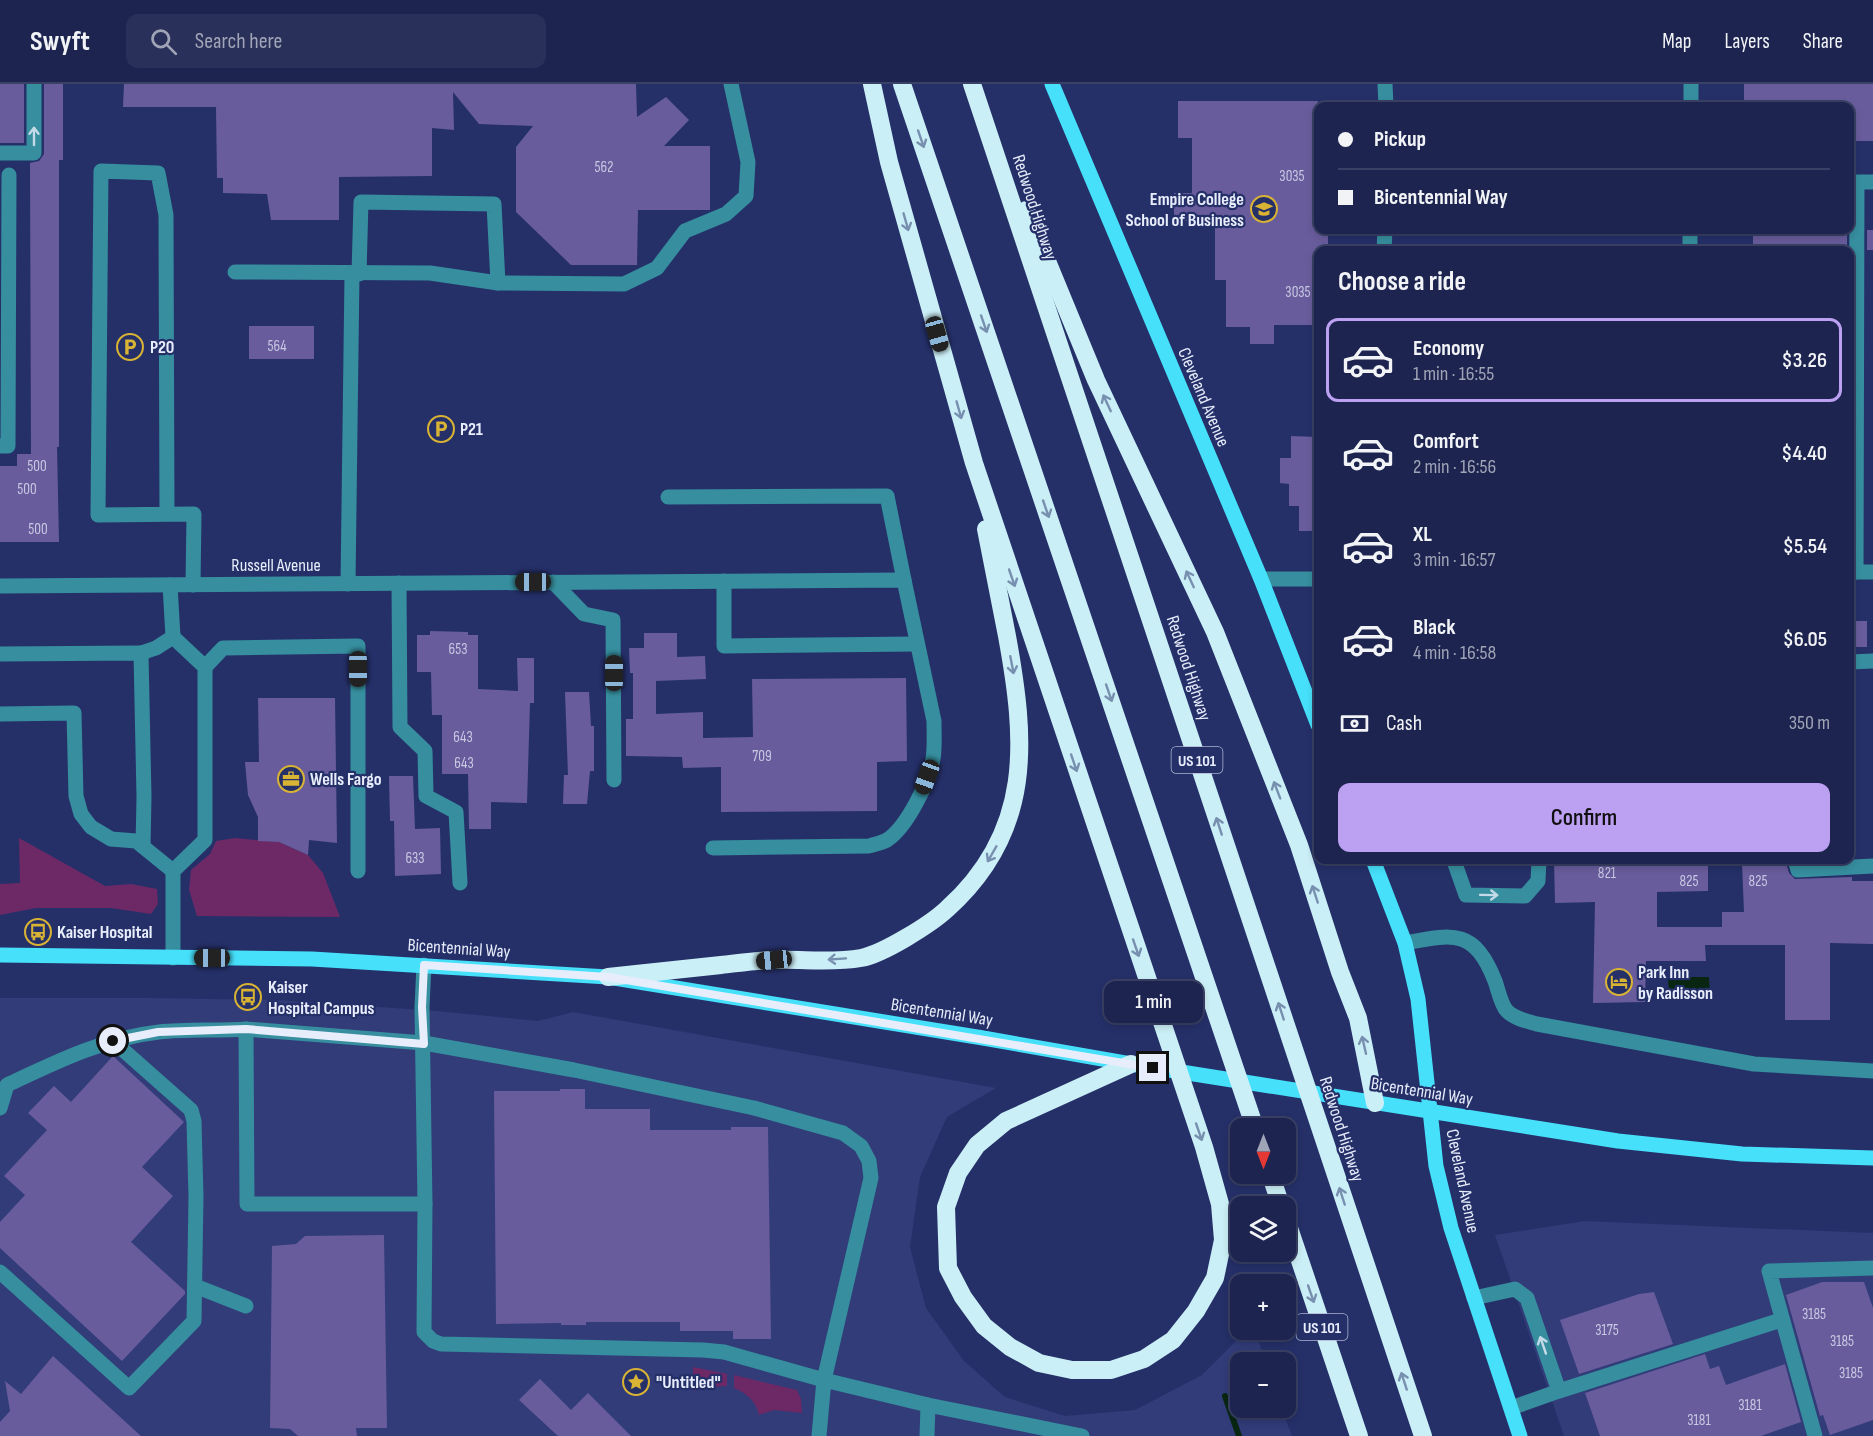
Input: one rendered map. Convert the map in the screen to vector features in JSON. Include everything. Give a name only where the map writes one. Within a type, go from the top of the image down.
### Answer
[{"type":"highway","points":[[872,84],[888,162],[974,463],[1204,1147],[1220,1204],[1222,1240],[1215,1278],[1196,1311],[1173,1340],[1144,1359],[1111,1370],[1072,1370],[1039,1363],[1010,1347],[984,1326],[963,1297],[948,1268],[946,1207],[958,1173],[977,1145],[1005,1121],[1131,1064]]},
{"type":"highway","points":[[902,84],[1252,1118]]},
{"type":"highway","name":"Redwood Highway","points":[[972,84],[1423,1436]]},
{"type":"highway","points":[[977,84],[1044,256],[1096,380],[1215,632],[1299,845],[1340,972],[1358,1018],[1375,1103]]},
{"type":"highway","points":[[608,977],[774,960],[817,961],[863,958],[905,938],[939,917],[963,895],[984,867],[1001,838],[1013,805],[1020,762],[1020,722],[1015,682],[974,463]]},
{"type":"highway","name":"US 101","points":[[1296,1249],[1359,1436]]},
{"type":"main road","name":"Cleveland Avenue","points":[[1052,84],[1261,579],[1314,715]]},
{"type":"main road","name":"Cleveland Avenue","points":[[1375,864],[1405,944],[1418,999],[1436,1166],[1451,1228],[1520,1436]]},
{"type":"main road","name":"Bicentennial Way","points":[[0,955],[312,959],[608,977],[1131,1064],[1618,1141],[1742,1154],[1873,1158]]},
{"type":"street","points":[[0,153],[34,153],[34,84]]},
{"type":"street","points":[[235,272],[430,273],[498,284],[624,285],[657,267],[684,231],[726,214],[746,196],[748,162],[731,84]]},
{"type":"street","points":[[1385,84],[1386,102]]},
{"type":"street","points":[[1691,84],[1691,102]]},
{"type":"street","points":[[167,514],[166,215],[164,204],[158,173],[101,171],[98,515],[194,514],[193,585]]},
{"type":"street","points":[[0,446],[8,446],[4,349],[4,251],[9,175]]},
{"type":"street","points":[[1854,474],[1857,182],[1873,182]]},
{"type":"street","points":[[348,584],[356,274],[361,202],[494,204],[498,284]]},
{"type":"street","points":[[668,497],[887,496],[934,722],[932,762],[925,782],[904,823],[886,840],[869,846],[713,848]]},
{"type":"street","points":[[1854,572],[1873,572]]},
{"type":"street","points":[[1261,579],[1314,579]]},
{"type":"street","name":"Russell Avenue","points":[[0,586],[904,580]]},
{"type":"street","points":[[724,581],[724,646],[917,644]]},
{"type":"street","points":[[553,582],[584,614],[613,620],[615,780]]},
{"type":"street","points":[[399,583],[400,728],[425,751],[426,796],[456,812],[460,883]]},
{"type":"street","points":[[170,585],[173,637],[205,667]]},
{"type":"street","points":[[0,654],[141,653],[156,648],[173,637]]},
{"type":"street","points":[[173,958],[173,871],[205,840],[205,667],[223,648],[358,646],[358,871]]},
{"type":"street","points":[[141,653],[143,846]]},
{"type":"street","points":[[1854,662],[1873,661]]},
{"type":"street","points":[[0,714],[74,713],[76,796],[81,814],[91,828],[111,839],[136,841],[173,871]]},
{"type":"street","points":[[1455,864],[1466,895],[1525,896],[1538,881],[1539,864]]},
{"type":"street","points":[[1796,864],[1798,870],[1873,866]]},
{"type":"street","points":[[1405,944],[1442,936],[1458,938],[1473,944],[1488,964],[1506,1011],[1520,1019],[1537,1024],[1754,1064],[1873,1071]]},
{"type":"street","points":[[424,965],[422,1007],[426,1204],[424,1332],[433,1341],[441,1344],[724,1352],[824,1380],[928,1405],[1082,1436]]},
{"type":"street","points":[[246,1029],[247,1204],[426,1204]]},
{"type":"street","points":[[0,1108],[4,1086],[80,1051],[113,1041],[158,1032],[246,1029],[424,1044],[574,1070],[754,1108],[843,1133],[861,1146],[868,1161],[871,1178],[824,1380],[819,1436]]},
{"type":"street","points":[[0,1272],[129,1388],[194,1321],[196,1197],[192,1110],[113,1041]]},
{"type":"street","points":[[1815,1436],[1769,1271],[1873,1268]]},
{"type":"street","points":[[195,1286],[246,1306]]},
{"type":"street","points":[[1474,1298],[1515,1289],[1527,1298],[1559,1391]]},
{"type":"street","points":[[1511,1408],[1781,1320]]},
{"type":"street","points":[[927,1436],[928,1405]]},
{"type":"shaded area","points":[[19,838],[105,886],[131,884],[157,889],[158,904],[151,914],[111,908],[36,908],[0,915],[0,884],[20,883]]},
{"type":"shaded area","points":[[235,838],[279,842],[308,855],[323,873],[340,917],[197,916],[189,890],[191,870],[210,854],[216,841]]},
{"type":"shaded area","points":[[1668,977],[1709,977],[1710,999],[1669,999]]},
{"type":"shaded area","points":[[0,998],[277,1000],[437,1011],[538,1021],[573,1012],[996,1088],[947,1117],[920,1177],[910,1247],[926,1308],[964,1361],[1005,1397],[1065,1416],[1135,1410],[1202,1375],[1237,1340],[1258,1340],[1262,1352],[1230,1352],[1230,1418],[1285,1418],[1292,1436],[0,1436]]},
{"type":"shaded area","points":[[1585,1221],[1873,1233],[1873,1436],[1564,1436],[1495,1235]]},
{"type":"shaded area","points":[[693,1367],[727,1374],[727,1386],[704,1387],[694,1391]]},
{"type":"shaded area","points":[[734,1375],[797,1390],[801,1399],[802,1413],[774,1410],[759,1415],[750,1398],[734,1388]]},
{"type":"building","points":[[0,84],[24,84],[24,143],[0,143]]},
{"type":"building","points":[[44,84],[63,84],[63,160],[59,160],[59,447],[57,447],[59,542],[0,542],[0,466],[17,466],[17,454],[31,454],[30,163],[39,161],[44,154]]},
{"type":"building","points":[[124,84],[636,84],[637,117],[666,97],[689,120],[664,146],[710,146],[710,210],[638,210],[637,265],[571,265],[516,212],[516,147],[533,126],[479,124],[453,92],[454,130],[432,128],[432,176],[339,177],[339,220],[271,220],[267,194],[223,193],[223,178],[217,178],[216,107],[123,107]]},
{"type":"building","points":[[1744,84],[1873,84],[1873,141],[1854,141],[1854,102],[1744,102]]},
{"type":"building","points":[[1178,101],[1318,101],[1314,102],[1314,234],[1328,234],[1328,246],[1314,246],[1314,325],[1274,325],[1274,344],[1250,344],[1250,327],[1226,327],[1226,280],[1215,280],[1215,221],[1174,221],[1174,193],[1192,193],[1192,138],[1178,138]]},
{"type":"building","points":[[1867,230],[1873,230],[1873,250],[1867,250]]},
{"type":"building","points":[[1753,234],[1847,234],[1847,246],[1753,246]]},
{"type":"building","points":[[249,326],[314,326],[314,359],[249,359]]},
{"type":"building","points":[[1291,436],[1314,437],[1314,531],[1299,531],[1299,506],[1289,506],[1289,484],[1280,483],[1280,458],[1291,458]]},
{"type":"building","points":[[1854,621],[1867,621],[1867,647],[1854,647]]},
{"type":"building","points":[[430,631],[468,632],[468,635],[478,635],[478,689],[518,691],[517,658],[534,658],[534,703],[530,703],[527,803],[491,802],[491,829],[469,829],[468,774],[442,774],[442,715],[432,715],[431,672],[417,672],[417,635],[430,635]]},
{"type":"building","points":[[644,633],[677,633],[677,657],[705,656],[706,679],[656,681],[656,714],[703,712],[703,738],[753,737],[752,679],[906,678],[907,761],[877,762],[877,811],[721,812],[721,767],[683,768],[682,757],[626,756],[626,719],[633,719],[633,673],[630,673],[629,648],[644,648]]},
{"type":"building","points":[[565,692],[589,692],[591,726],[594,726],[594,771],[590,771],[587,804],[563,804],[564,775],[568,775]]},
{"type":"building","name":"Wells Fargo","points":[[258,698],[335,698],[337,843],[309,840],[308,855],[279,842],[258,841],[258,817],[248,795],[245,762],[259,762]]},
{"type":"building","points":[[389,776],[413,776],[415,829],[440,828],[441,874],[395,876],[394,821],[390,821]]},
{"type":"building","points":[[1554,864],[1708,864],[1708,891],[1657,892],[1657,927],[1722,927],[1722,912],[1744,912],[1742,864],[1786,864],[1789,873],[1795,879],[1852,877],[1852,881],[1873,881],[1873,944],[1830,943],[1830,1020],[1785,1020],[1785,945],[1705,945],[1706,961],[1646,961],[1645,1002],[1593,1003],[1595,902],[1555,903]]},
{"type":"building","points":[[113,1056],[184,1122],[142,1167],[173,1196],[131,1242],[185,1291],[185,1294],[122,1361],[0,1248],[0,1222],[25,1195],[4,1176],[47,1130],[28,1113],[54,1086],[71,1102]]},
{"type":"building","points":[[560,1089],[585,1089],[585,1109],[650,1109],[650,1130],[731,1130],[731,1127],[768,1127],[771,1339],[733,1339],[733,1331],[680,1331],[680,1322],[586,1322],[586,1325],[496,1324],[494,1091],[560,1091]]},
{"type":"building","points":[[384,1235],[387,1428],[356,1428],[357,1436],[298,1436],[290,1429],[270,1428],[272,1246],[296,1244],[305,1236]]},
{"type":"building","points":[[1822,1282],[1864,1282],[1873,1308],[1873,1420],[1830,1435],[1823,1415],[1820,1416],[1786,1295]]},
{"type":"building","points":[[1654,1292],[1673,1344],[1579,1374],[1560,1320],[1639,1294]]},
{"type":"building","points":[[1705,1354],[1710,1369],[1719,1366],[1726,1385],[1785,1364],[1801,1422],[1761,1436],[1600,1436],[1585,1393]]},
{"type":"building","points":[[53,1356],[141,1436],[0,1436],[0,1422],[10,1411],[5,1381],[21,1394]]},
{"type":"building","points":[[540,1379],[571,1410],[588,1393],[631,1436],[558,1436],[519,1400]]},
{"type":"waterway","points":[[1225,1396],[1239,1436]]},
{"type":"place","name":"Empire College School of Business","points":[[1264,209]]},
{"type":"place","name":"P20","points":[[130,347]]},
{"type":"place","name":"P21","points":[[441,429]]},
{"type":"place","name":"Wells Fargo","points":[[291,779]]},
{"type":"place","name":"Kaiser Hospital","points":[[38,932]]},
{"type":"place","name":"Park Inn by Radisson","points":[[1619,982]]},
{"type":"place","name":"Kaiser Hospital Campus","points":[[248,997]]},
{"type":"place","name":"\"Untitled\"","points":[[636,1382]]},
{"type":"route","points":[[113,1041],[158,1032],[246,1029],[424,1044],[422,1007],[424,965],[608,977],[1153,1068]]}]
